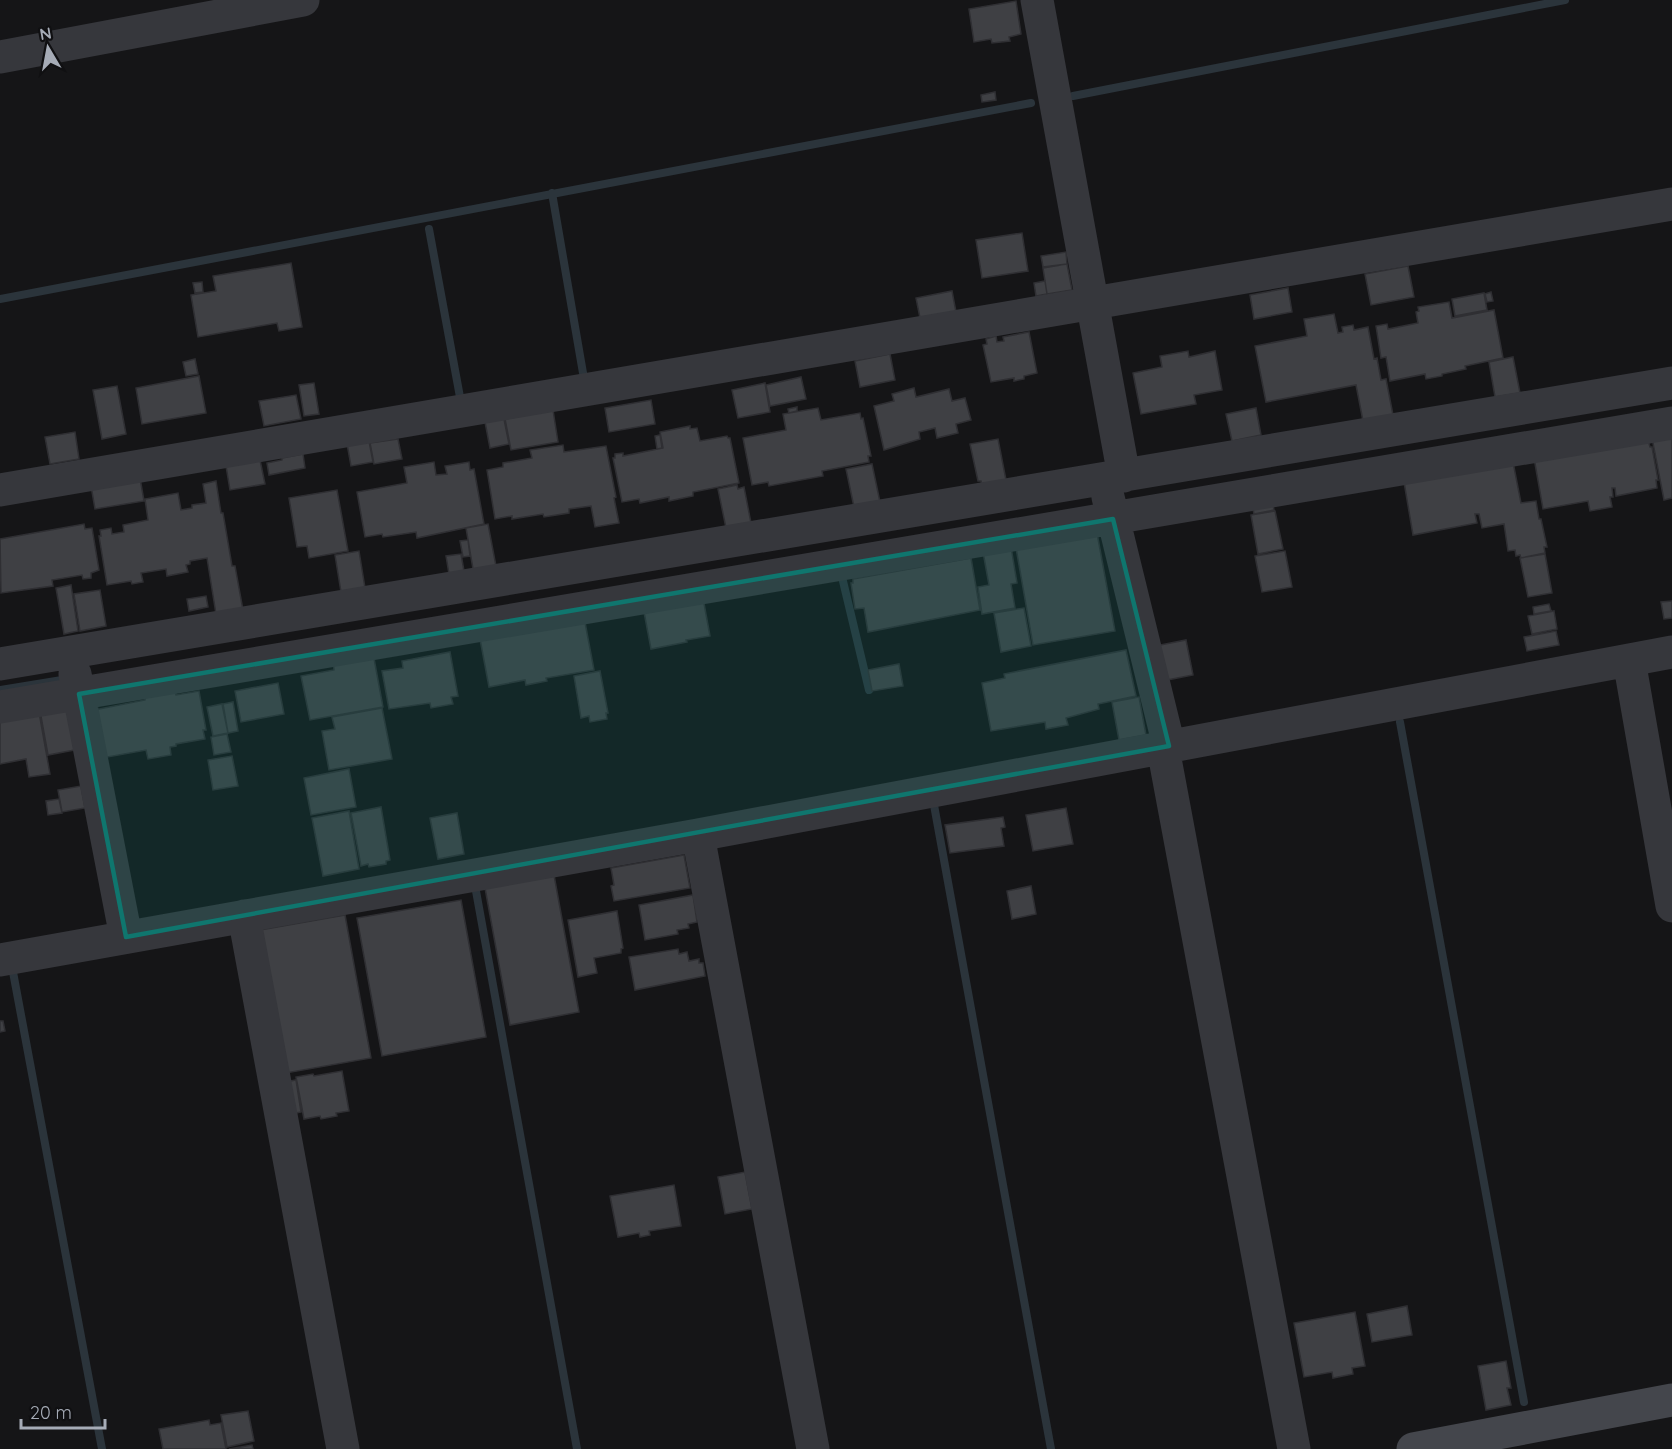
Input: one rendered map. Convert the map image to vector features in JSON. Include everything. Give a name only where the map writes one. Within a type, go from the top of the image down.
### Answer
[{"type":"street","points":[[0,57],[303,0]]},
{"type":"street","points":[[1037,0],[1092,304],[1112,496],[1166,747],[1294,1449]]},
{"type":"street","points":[[0,490],[1672,204]]},
{"type":"street","points":[[0,707],[75,675],[1112,496],[1672,382]]},
{"type":"street","points":[[1112,496],[1672,423]]},
{"type":"street","points":[[0,960],[698,835],[1672,652]]},
{"type":"street","points":[[1629,660],[1672,906]]},
{"type":"street","points":[[0,664],[75,675]]},
{"type":"street","points":[[75,675],[126,937]]},
{"type":"street","points":[[698,835],[813,1449]]},
{"type":"street","points":[[244,916],[343,1449]]},
{"type":"street","points":[[1413,1449],[1672,1400]]},
{"type":"highlighted area","points":[[1113,519],[1169,746],[126,937],[79,694]]},
{"type":"building","points":[[1016,1],[1021,34],[1009,37],[1010,41],[992,43],[991,39],[974,42],[969,9]]},
{"type":"building","points":[[995,92],[996,100],[982,102],[981,95]]},
{"type":"building","points":[[1022,233],[1028,271],[982,278],[976,240]]},
{"type":"building","points":[[1066,252],[1067,264],[1043,267],[1041,256]]},
{"type":"building","points":[[291,263],[302,327],[279,331],[277,323],[198,337],[191,295],[216,291],[213,276]]},
{"type":"building","points":[[1067,264],[1072,290],[1047,294],[1043,268]]},
{"type":"building","points":[[1408,266],[1414,297],[1371,305],[1365,274]]},
{"type":"building","points":[[1045,281],[1047,294],[1036,296],[1034,283]]},
{"type":"building","points":[[202,282],[203,292],[195,293],[193,283]]},
{"type":"building","points":[[1288,288],[1292,312],[1254,319],[1250,295]]},
{"type":"building","points":[[952,291],[956,312],[920,318],[916,298]]},
{"type":"building","points":[[1491,292],[1493,301],[1487,302],[1485,294]]},
{"type":"building","points":[[1484,293],[1487,310],[1455,316],[1452,299]]},
{"type":"building","points":[[1449,302],[1452,318],[1494,310],[1503,358],[1465,366],[1466,369],[1442,374],[1442,376],[1426,379],[1425,374],[1390,381],[1386,357],[1381,358],[1376,326],[1387,324],[1388,329],[1418,323],[1416,312],[1419,311],[1418,307]]},
{"type":"building","points":[[1334,314],[1338,333],[1343,332],[1342,327],[1353,325],[1354,330],[1368,327],[1381,380],[1386,379],[1393,415],[1363,421],[1356,385],[1266,402],[1255,346],[1307,336],[1304,319]]},
{"type":"building","points":[[1029,332],[1037,373],[1014,381],[1014,378],[991,382],[983,345],[987,344],[986,339],[996,336],[997,342],[1004,341],[1003,337]]},
{"type":"building","points":[[1188,351],[1189,357],[1215,351],[1222,390],[1194,395],[1196,404],[1141,414],[1133,373],[1162,367],[1160,356]]},
{"type":"building","points":[[890,354],[895,380],[860,387],[855,361]]},
{"type":"building","points":[[1513,357],[1520,393],[1495,397],[1489,362]]},
{"type":"building","points":[[195,359],[198,374],[186,376],[183,362]]},
{"type":"building","points":[[199,376],[206,413],[142,424],[136,388]]},
{"type":"building","points":[[801,377],[806,399],[770,406],[766,385]]},
{"type":"building","points":[[314,383],[319,414],[304,416],[299,385]]},
{"type":"building","points":[[765,383],[770,412],[738,418],[732,390]]},
{"type":"building","points":[[117,386],[126,434],[102,439],[93,390]]},
{"type":"building","points":[[914,388],[916,397],[949,389],[952,401],[965,398],[971,420],[956,424],[958,433],[937,438],[935,428],[919,432],[920,439],[884,450],[874,406],[894,401],[892,394]]},
{"type":"building","points":[[296,395],[301,419],[264,426],[259,401]]},
{"type":"building","points":[[651,400],[655,424],[609,432],[605,408]]},
{"type":"building","points":[[797,407],[797,411],[789,413],[788,409]]},
{"type":"building","points":[[818,408],[821,420],[860,413],[871,456],[868,456],[869,462],[822,471],[823,476],[769,486],[768,482],[752,485],[743,438],[786,430],[783,414]]},
{"type":"building","points":[[1256,408],[1261,435],[1232,441],[1226,414]]},
{"type":"building","points":[[553,410],[558,442],[511,450],[505,419]]},
{"type":"building","points":[[504,419],[509,444],[490,448],[485,422]]},
{"type":"building","points":[[690,426],[690,429],[697,428],[700,441],[727,436],[730,438],[739,483],[693,492],[693,496],[669,501],[669,497],[640,503],[639,499],[622,502],[613,458],[615,454],[623,453],[623,456],[663,448],[660,432]]},
{"type":"building","points":[[75,432],[79,459],[50,464],[45,437]]},
{"type":"building","points":[[1672,434],[1672,498],[1664,500],[1652,438]]},
{"type":"building","points":[[660,435],[662,448],[657,449],[655,436]]},
{"type":"building","points":[[398,439],[402,459],[374,464],[370,443]]},
{"type":"building","points":[[998,439],[1006,480],[982,486],[981,481],[978,481],[970,444]]},
{"type":"building","points":[[1648,440],[1652,447],[1658,480],[1656,480],[1657,488],[1616,496],[1615,488],[1612,488],[1613,497],[1610,497],[1612,507],[1590,511],[1588,501],[1543,509],[1534,458]]},
{"type":"building","points":[[369,441],[373,462],[351,466],[347,444]]},
{"type":"building","points":[[563,445],[564,452],[606,446],[619,523],[595,527],[591,506],[569,509],[569,513],[544,517],[543,514],[495,519],[487,470],[503,467],[503,463],[532,458],[530,450]]},
{"type":"building","points":[[303,454],[305,468],[269,475],[267,463]]},
{"type":"building","points":[[260,460],[265,484],[230,490],[226,466]]},
{"type":"building","points":[[434,462],[436,475],[447,474],[445,466],[469,462],[470,470],[474,469],[484,524],[417,538],[416,532],[365,537],[357,492],[407,483],[404,467]]},
{"type":"building","points":[[1513,462],[1521,503],[1536,501],[1547,547],[1544,547],[1545,553],[1521,558],[1520,555],[1516,556],[1515,550],[1508,551],[1504,524],[1482,528],[1479,514],[1475,514],[1477,523],[1413,535],[1404,482]]},
{"type":"building","points":[[872,464],[880,502],[854,507],[846,469]]},
{"type":"building","points":[[140,478],[144,501],[95,509],[91,486]]},
{"type":"building","points":[[216,481],[243,610],[216,614],[207,558],[190,561],[190,564],[186,565],[188,572],[167,576],[166,569],[141,573],[143,582],[132,584],[131,581],[107,585],[100,530],[111,528],[112,534],[124,532],[123,525],[148,520],[145,499],[178,493],[181,510],[192,508],[192,505],[206,503],[203,484]]},
{"type":"building","points":[[737,485],[738,489],[744,487],[751,523],[726,528],[718,489]]},
{"type":"building","points":[[337,490],[348,551],[309,558],[307,546],[297,547],[289,498]]},
{"type":"building","points":[[1272,500],[1274,510],[1254,514],[1252,504]]},
{"type":"building","points":[[1275,511],[1283,549],[1258,554],[1251,515]]},
{"type":"building","points":[[84,524],[85,529],[92,528],[99,570],[91,573],[91,578],[83,579],[82,575],[52,580],[53,586],[1,593],[0,539]]},
{"type":"building","points":[[488,524],[496,566],[473,569],[466,528]]},
{"type":"building","points":[[1097,533],[1115,631],[1033,645],[1016,548]]},
{"type":"building","points":[[468,540],[470,556],[463,557],[460,541]]},
{"type":"building","points":[[1011,547],[1017,583],[1011,584],[1015,608],[982,614],[978,587],[989,585],[983,552]]},
{"type":"building","points":[[359,551],[365,588],[341,592],[335,555]]},
{"type":"building","points":[[1285,551],[1292,587],[1262,592],[1255,556]]},
{"type":"building","points":[[461,554],[464,571],[449,574],[446,556]]},
{"type":"building","points":[[1545,554],[1552,593],[1528,597],[1520,558]]},
{"type":"building","points":[[971,558],[980,610],[868,632],[864,608],[855,609],[851,583],[853,579]]},
{"type":"building","points":[[71,585],[78,631],[64,634],[56,588]]},
{"type":"building","points":[[100,590],[106,626],[80,631],[74,594]]},
{"type":"building","points":[[206,596],[208,607],[189,611],[187,599]]},
{"type":"building","points":[[703,598],[710,636],[651,649],[644,612]]},
{"type":"building","points":[[1672,601],[1672,618],[1664,619],[1661,602]]},
{"type":"building","points":[[1549,604],[1551,611],[1534,614],[1533,607]]},
{"type":"building","points":[[1024,608],[1031,646],[1001,652],[994,613]]},
{"type":"building","points":[[1554,611],[1557,629],[1532,634],[1528,616]]},
{"type":"building","points":[[584,617],[594,670],[546,678],[547,681],[526,685],[525,680],[489,687],[480,639]]},
{"type":"building","points":[[1556,631],[1559,645],[1527,651],[1524,637]]},
{"type":"building","points":[[1186,640],[1193,675],[1162,681],[1155,646]]},
{"type":"building","points":[[1126,650],[1136,696],[1098,704],[1099,709],[1066,718],[1068,725],[1046,729],[1045,722],[991,731],[982,683],[1005,678],[1004,674]]},
{"type":"building","points":[[450,652],[458,696],[451,697],[453,704],[431,708],[430,703],[389,709],[382,671],[403,668],[402,661]]},
{"type":"building","points":[[373,653],[383,707],[310,720],[301,676],[334,670],[333,660]]},
{"type":"building","points":[[899,664],[903,686],[872,691],[868,670]]},
{"type":"building","points":[[600,671],[608,713],[606,713],[607,719],[590,722],[589,716],[581,718],[574,676]]},
{"type":"building","points":[[278,683],[284,714],[241,722],[235,691]]},
{"type":"building","points":[[175,689],[176,695],[199,691],[206,730],[203,730],[205,739],[176,744],[170,747],[171,755],[148,759],[146,750],[102,758],[94,710],[145,700],[144,694]]},
{"type":"building","points":[[1139,697],[1146,735],[1119,740],[1112,702]]},
{"type":"building","points":[[233,702],[238,731],[228,733],[223,704]]},
{"type":"building","points":[[222,704],[228,733],[213,736],[207,707]]},
{"type":"building","points":[[72,706],[80,749],[48,755],[40,711]]},
{"type":"building","points":[[382,708],[392,759],[329,770],[322,731],[335,729],[332,717]]},
{"type":"building","points":[[39,712],[50,774],[29,777],[26,759],[0,764],[0,719]]},
{"type":"building","points":[[227,734],[231,752],[214,755],[211,737]]},
{"type":"building","points":[[232,756],[238,786],[213,790],[208,760]]},
{"type":"building","points":[[349,769],[356,807],[311,815],[304,778]]},
{"type":"building","points":[[81,786],[85,808],[62,812],[58,790]]},
{"type":"building","points":[[59,799],[62,813],[48,815],[46,801]]},
{"type":"building","points":[[381,807],[390,860],[386,861],[386,864],[361,866],[351,813]]},
{"type":"building","points":[[1066,808],[1073,844],[1033,851],[1026,815]]},
{"type":"building","points":[[349,811],[359,869],[323,876],[312,818]]},
{"type":"building","points":[[457,813],[464,854],[438,859],[430,818]]},
{"type":"building","points":[[1003,817],[1005,827],[1001,828],[1004,846],[950,853],[945,825]]},
{"type":"building","points":[[684,855],[690,888],[614,901],[611,868]]},
{"type":"building","points":[[554,875],[579,1012],[510,1025],[485,888]]},
{"type":"building","points":[[1031,886],[1036,914],[1012,919],[1007,891]]},
{"type":"building","points":[[693,895],[697,922],[688,924],[689,928],[677,930],[678,934],[645,940],[639,905]]},
{"type":"building","points":[[461,900],[486,1037],[382,1056],[357,918]]},
{"type":"building","points":[[617,911],[623,948],[621,953],[594,958],[597,973],[578,977],[568,920]]},
{"type":"building","points":[[345,915],[371,1058],[286,1073],[260,930]]},
{"type":"building","points":[[678,949],[679,954],[687,952],[689,961],[699,959],[699,963],[703,963],[705,976],[635,990],[629,957]]},
{"type":"building","points":[[0,1021],[3,1021],[5,1031],[0,1032]]},
{"type":"building","points":[[342,1071],[349,1111],[321,1119],[320,1116],[304,1119],[296,1077]]},
{"type":"building","points":[[296,1080],[301,1112],[291,1114],[285,1082]]},
{"type":"building","points":[[745,1172],[752,1209],[725,1214],[718,1177]]},
{"type":"building","points":[[674,1185],[681,1226],[649,1231],[650,1235],[640,1237],[639,1233],[618,1237],[610,1196]]},
{"type":"building","points":[[1407,1306],[1412,1335],[1372,1342],[1367,1314]]},
{"type":"building","points":[[1355,1312],[1365,1366],[1352,1368],[1353,1374],[1333,1378],[1332,1372],[1304,1377],[1294,1323]]},
{"type":"building","points":[[1506,1361],[1511,1388],[1507,1388],[1511,1405],[1486,1410],[1478,1366]]},
{"type":"building","points":[[248,1411],[254,1441],[227,1447],[221,1415]]},
{"type":"building","points":[[209,1420],[210,1425],[221,1423],[226,1449],[163,1449],[159,1429]]},
{"type":"building","points":[[252,1445],[253,1449],[229,1449]]},
{"type":"waterway","points":[[1073,96],[1565,0]]},
{"type":"waterway","points":[[0,299],[1031,103]]},
{"type":"waterway","points":[[552,193],[583,373]]},
{"type":"waterway","points":[[429,229],[460,397]]},
{"type":"waterway","points":[[842,577],[869,690]]},
{"type":"waterway","points":[[0,690],[68,679]]},
{"type":"waterway","points":[[1400,722],[1524,1402]]},
{"type":"waterway","points":[[934,805],[1051,1449]]},
{"type":"waterway","points":[[476,891],[577,1449]]},
{"type":"waterway","points":[[13,972],[102,1449]]}]
